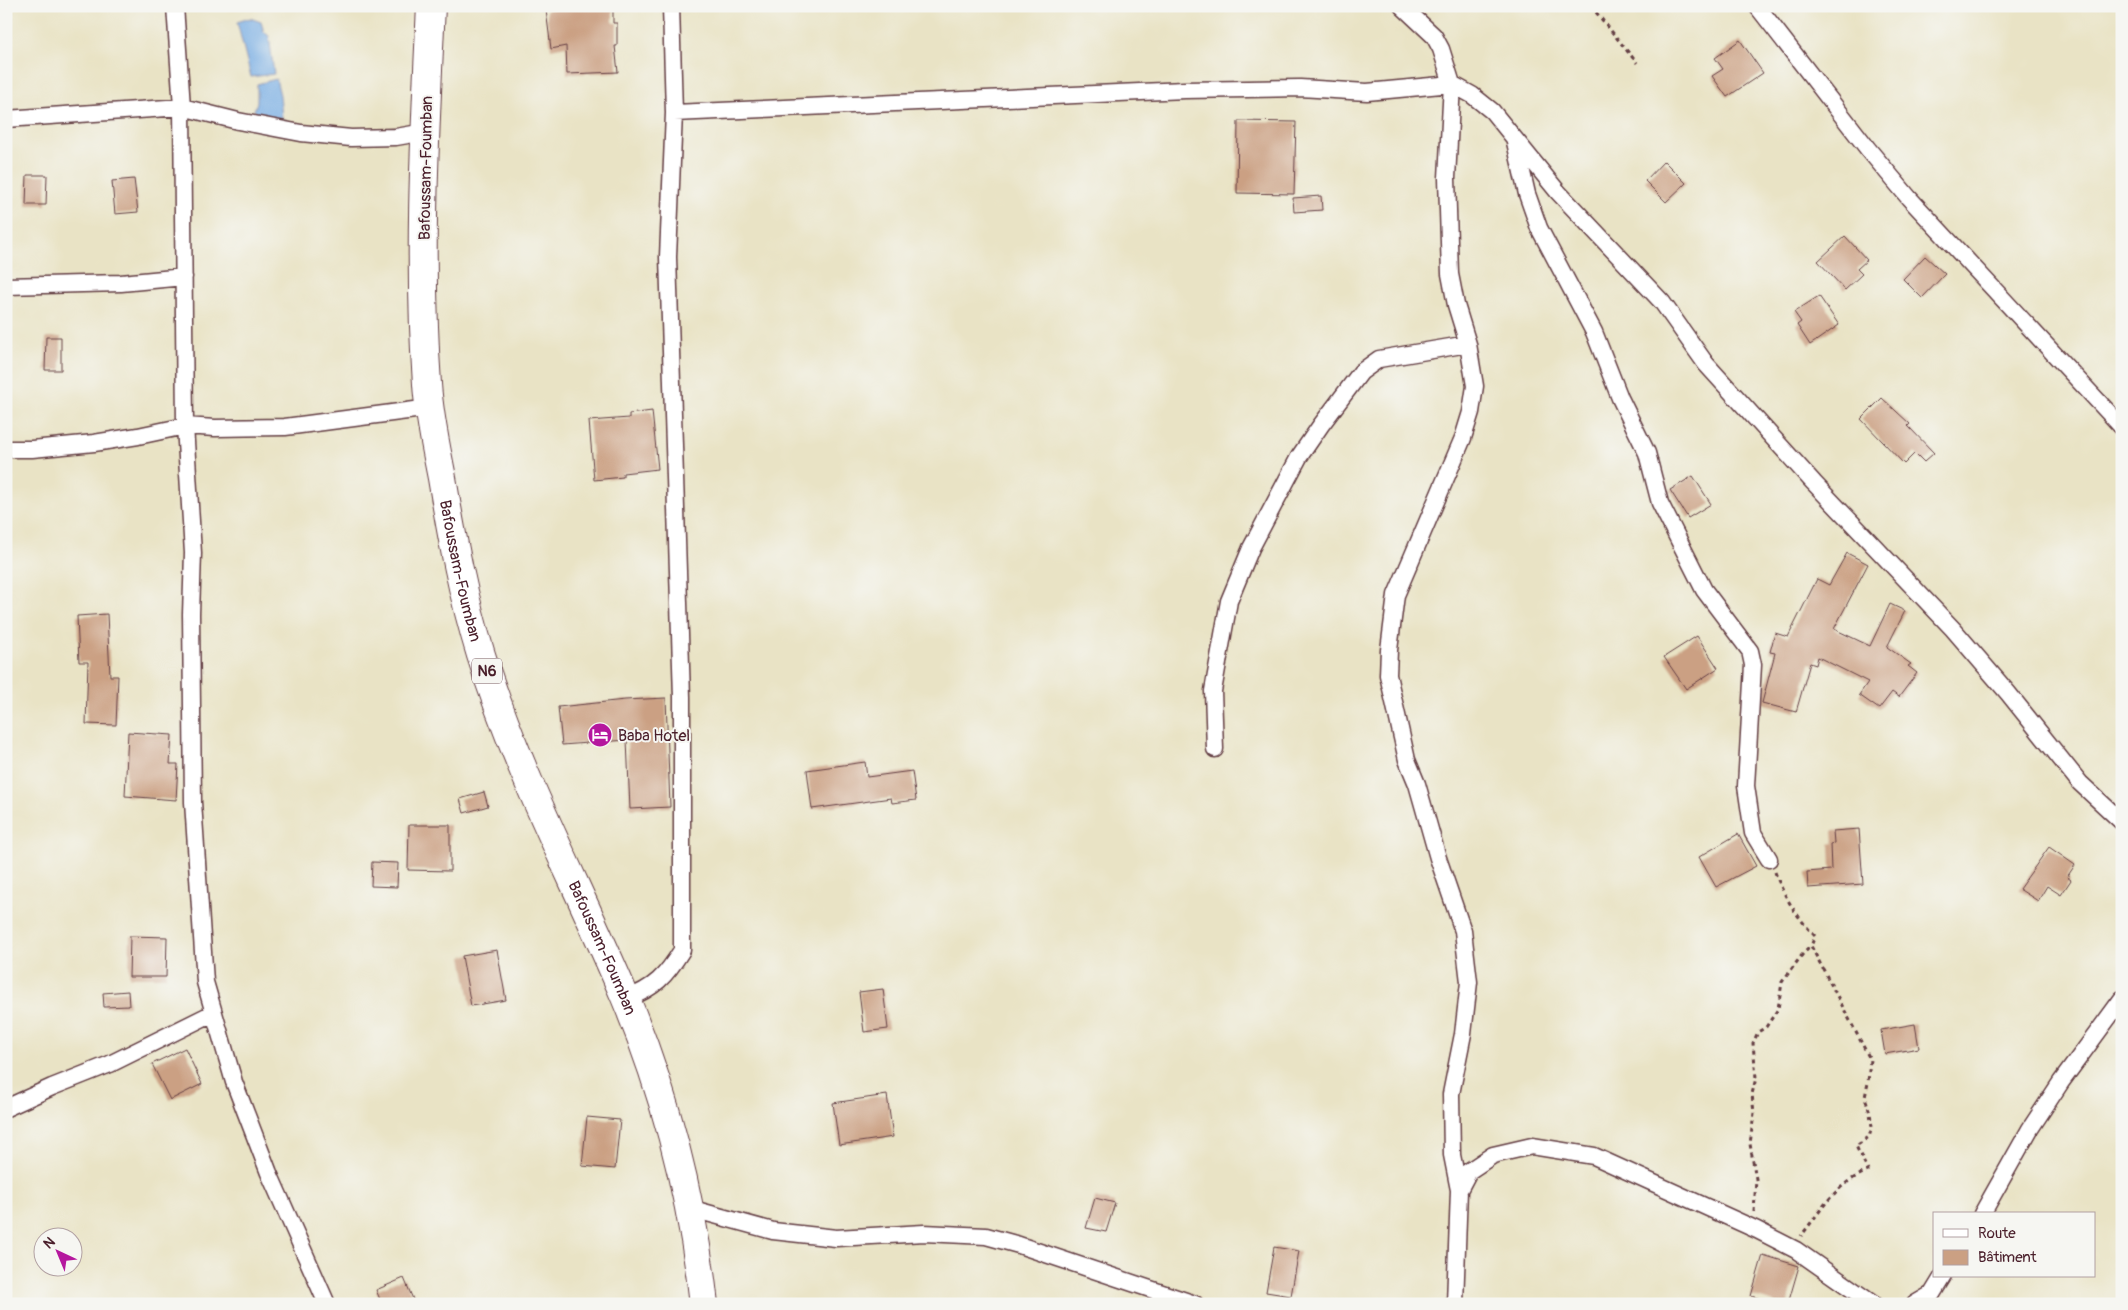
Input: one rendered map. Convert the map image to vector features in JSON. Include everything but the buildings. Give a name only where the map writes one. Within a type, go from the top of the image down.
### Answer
[{"type":"highway","name":"Bafoussam-Foumban","points":[[431,6],[425,132],[423,304],[430,408],[457,568],[481,656],[516,754],[626,998],[658,1086],[677,1149],[689,1208],[704,1304]]},
{"type":"street","points":[[175,6],[182,107],[185,426],[193,553],[191,614],[193,802],[205,982],[234,1082],[269,1173],[327,1304]]},
{"type":"street","points":[[626,998],[643,992],[668,973],[682,950],[682,697],[668,257],[674,113],[670,6]]},
{"type":"street","points":[[1402,6],[1434,36],[1441,49],[1452,84],[1447,178],[1450,274],[1456,305],[1468,344],[1475,386],[1471,412],[1463,438],[1396,595],[1388,650],[1388,675],[1407,760],[1417,784],[1438,858],[1463,931],[1469,982],[1463,1034],[1451,1094],[1452,1155],[1458,1190],[1455,1304]]},
{"type":"street","points":[[1757,6],[1868,150],[1909,198],[2122,427]]},
{"type":"street","points":[[674,113],[1185,90],[1300,88],[1367,92],[1452,84],[1472,95],[1492,111],[1558,192],[1662,302],[1706,364],[1827,497],[1953,629],[2045,737],[2080,783],[2122,822]]},
{"type":"street","points":[[6,119],[182,107],[238,121],[301,133],[351,138],[396,137],[425,132]]},
{"type":"street","points":[[1515,140],[1527,194],[1539,228],[1594,332],[1620,398],[1647,453],[1660,504],[1704,590],[1750,651],[1752,665],[1746,786],[1753,833],[1770,859]]},
{"type":"street","points":[[6,286],[121,283],[184,277]]},
{"type":"street","points":[[1215,749],[1213,691],[1229,600],[1250,548],[1299,457],[1321,424],[1362,372],[1379,359],[1468,344]]},
{"type":"street","points":[[6,449],[32,449],[94,443],[185,426],[215,428],[284,427],[430,408]]},
{"type":"street","points":[[1983,1212],[2030,1129],[2061,1082],[2122,998]]},
{"type":"street","points":[[6,1108],[110,1064],[213,1013]]},
{"type":"street","points":[[1458,1190],[1469,1171],[1493,1155],[1532,1146],[1594,1156],[1757,1230],[1796,1250],[1873,1304]]},
{"type":"street","points":[[689,1208],[773,1231],[836,1238],[924,1233],[986,1236],[1019,1245],[1195,1304]]},
{"type":"street","points":[[1915,1304],[1932,1294],[1942,1278]]},
{"type":"path","points":[[1591,6],[1637,63]]},
{"type":"path","points":[[1757,1230],[1754,1210],[1756,1179],[1750,1144],[1754,1113],[1752,1094],[1756,1078],[1753,1043],[1758,1032],[1766,1027],[1778,1009],[1782,982],[1811,946],[1815,936],[1802,922],[1786,898],[1770,859]]},
{"type":"path","points":[[1796,1250],[1797,1242],[1825,1203],[1853,1177],[1868,1171],[1856,1146],[1869,1137],[1872,1127],[1865,1097],[1870,1059],[1811,946]]},
{"type":"water","points":[[250,18],[261,22],[264,32],[269,36],[274,74],[251,77],[237,22]]},
{"type":"water","points":[[276,79],[280,95],[282,118],[278,123],[263,122],[254,110],[257,102],[257,84]]},
{"type":"place","name":"Baba Hotel","points":[[600,735]]}]
